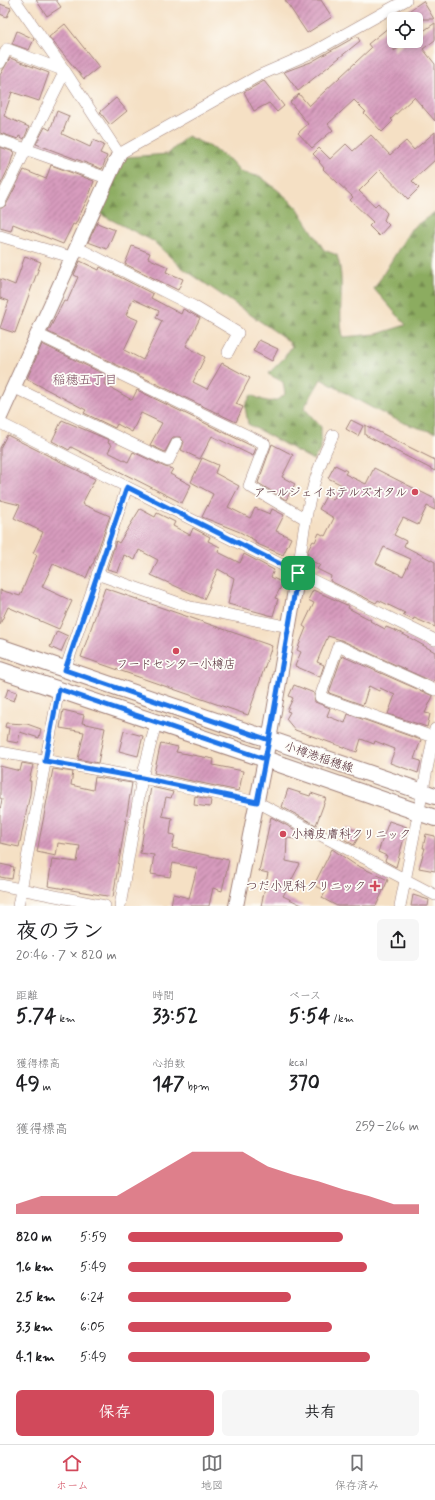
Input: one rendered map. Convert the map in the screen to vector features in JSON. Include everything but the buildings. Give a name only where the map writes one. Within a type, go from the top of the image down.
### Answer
[{"type":"main road","name":"小樽港稲穂線","points":[[0,647],[428,794]]},
{"type":"main road","name":"小樽港稲穂線","points":[[0,670],[435,818]]},
{"type":"street","points":[[15,0],[65,71],[119,154]]},
{"type":"street","points":[[0,417],[119,154],[258,76],[313,52],[406,0]]},
{"type":"street","points":[[0,63],[3,48],[65,71]]},
{"type":"street","points":[[0,202],[65,71]]},
{"type":"street","points":[[0,140],[107,178]]},
{"type":"street","points":[[0,236],[74,252],[193,306],[238,333],[228,352]]},
{"type":"street","points":[[37,334],[265,444],[249,486],[304,518]]},
{"type":"street","points":[[13,387],[168,461],[177,443]]},
{"type":"street","points":[[0,423],[298,573],[435,640]]},
{"type":"street","points":[[236,906],[290,627],[304,518],[325,450],[333,435]]},
{"type":"street","points":[[65,670],[127,487]]},
{"type":"street","points":[[97,574],[190,606],[290,627]]},
{"type":"street","points":[[400,906],[404,879],[418,813],[428,794],[434,733],[320,698],[338,646],[435,690]]},
{"type":"street","points":[[18,906],[59,689]]},
{"type":"street","points":[[120,906],[142,778],[156,723]]},
{"type":"street","points":[[0,752],[142,778],[257,802],[435,895]]},
{"type":"street","points":[[0,885],[105,906]]},
{"type":"green space","points":[[187,136],[209,146],[230,160],[241,172],[261,177],[280,192],[297,207],[324,250],[337,255],[341,275],[341,327],[343,337],[377,334],[406,325],[374,289],[411,229],[435,212],[435,432],[390,417],[321,379],[304,408],[321,427],[321,449],[313,460],[248,424],[245,406],[251,395],[272,401],[285,394],[283,382],[268,374],[284,358],[292,346],[286,339],[181,267],[153,241],[98,213],[126,157],[168,154]]},
{"type":"place","name":"アールジェイホテルズオタル","points":[[415,492]]},
{"type":"place","name":"フードセンター小樽店","points":[[176,651]]},
{"type":"place","name":"小樽皮膚科クリニック","points":[[283,834]]},
{"type":"place","name":"つだ小児科クリニック","points":[[375,886]]},
{"type":"district","name":"稲穂五丁目","points":[[85,379]]},
{"type":"route","points":[[298,573],[127,487],[65,670],[269,740],[257,802],[142,778],[45,761],[59,689],[265,759],[269,740],[290,627],[298,573]]}]
